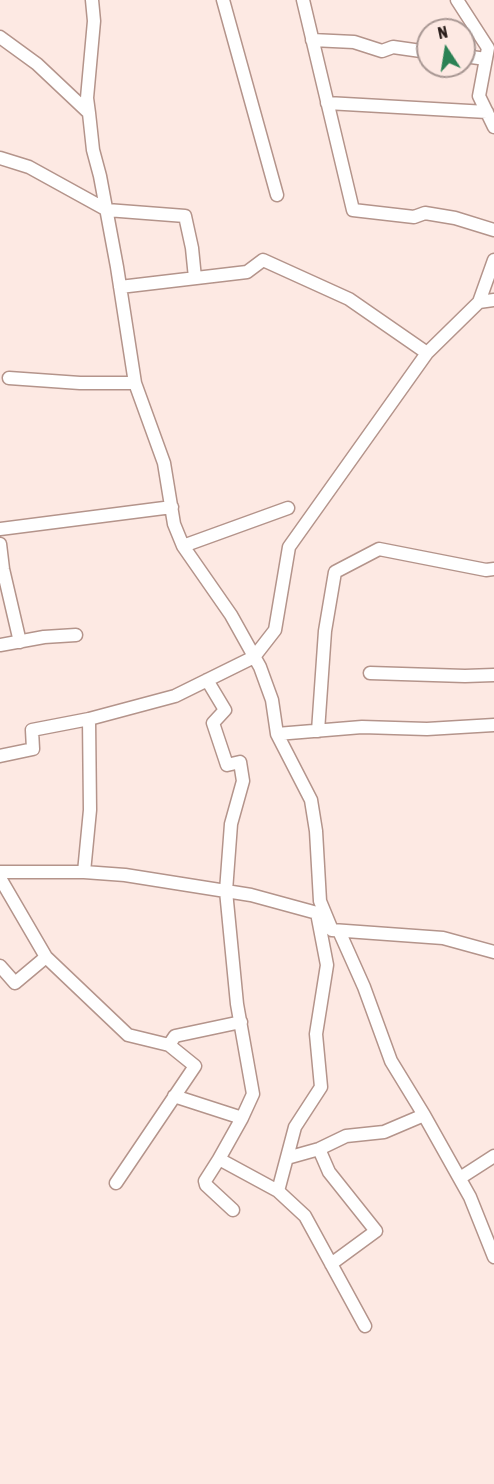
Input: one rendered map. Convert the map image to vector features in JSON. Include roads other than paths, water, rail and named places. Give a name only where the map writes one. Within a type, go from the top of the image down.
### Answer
[{"type":"street","points":[[92,0],[94,21],[87,98],[93,150],[107,210],[135,383],[164,463],[174,524],[183,546],[231,615],[260,667],[272,700],[277,734],[311,800],[316,831],[320,901],[364,987],[391,1061],[470,1197],[494,1257]]},
{"type":"street","points":[[224,0],[278,195]]},
{"type":"street","points":[[303,0],[353,210],[414,217],[425,213],[455,218],[494,230]]},
{"type":"street","points":[[457,0],[489,51],[479,96],[494,128]]},
{"type":"street","points":[[0,53],[4,39],[37,64],[88,113]]},
{"type":"street","points":[[312,40],[354,42],[382,51],[393,47],[416,50]]},
{"type":"street","points":[[327,103],[487,112]]},
{"type":"street","points":[[0,158],[29,167],[107,210],[185,216],[192,248],[195,278]]},
{"type":"street","points":[[120,287],[248,272],[263,260],[349,299],[427,353]]},
{"type":"street","points":[[0,756],[33,749],[32,730],[175,696],[254,657],[276,630],[289,547],[427,353],[478,302],[494,260]]},
{"type":"street","points":[[478,302],[494,300]]},
{"type":"street","points":[[9,378],[80,383],[135,383]]},
{"type":"street","points":[[0,529],[172,507]]},
{"type":"street","points":[[183,546],[288,507]]},
{"type":"street","points":[[0,544],[3,569],[20,642]]},
{"type":"street","points":[[318,730],[325,631],[335,572],[378,549],[494,570]]},
{"type":"street","points":[[0,645],[45,637],[75,635]]},
{"type":"street","points":[[370,673],[494,675]]},
{"type":"street","points":[[207,680],[225,710],[213,723],[227,765],[240,762],[243,781],[231,824],[226,891],[241,1022],[253,1094],[242,1118],[205,1181],[206,1185],[233,1210]]},
{"type":"street","points":[[84,872],[90,810],[89,718]]},
{"type":"street","points":[[277,734],[362,727],[427,729],[494,725]]},
{"type":"street","points":[[116,1183],[195,1065],[169,1045],[128,1035],[46,957],[1,878],[84,872],[125,875],[251,895],[317,913],[335,930],[442,938],[494,952]]},
{"type":"street","points":[[278,1191],[295,1127],[321,1087],[316,1034],[327,965],[317,913]]},
{"type":"street","points":[[0,966],[15,983],[46,957]]},
{"type":"street","points":[[169,1045],[175,1036],[241,1022]]},
{"type":"street","points":[[174,1096],[242,1118]]},
{"type":"street","points":[[287,1158],[319,1149],[346,1136],[384,1132],[424,1115]]},
{"type":"street","points":[[319,1149],[329,1172],[376,1231],[331,1264]]},
{"type":"street","points":[[460,1178],[494,1156]]},
{"type":"street","points":[[219,1159],[278,1191],[305,1216],[365,1326]]}]
